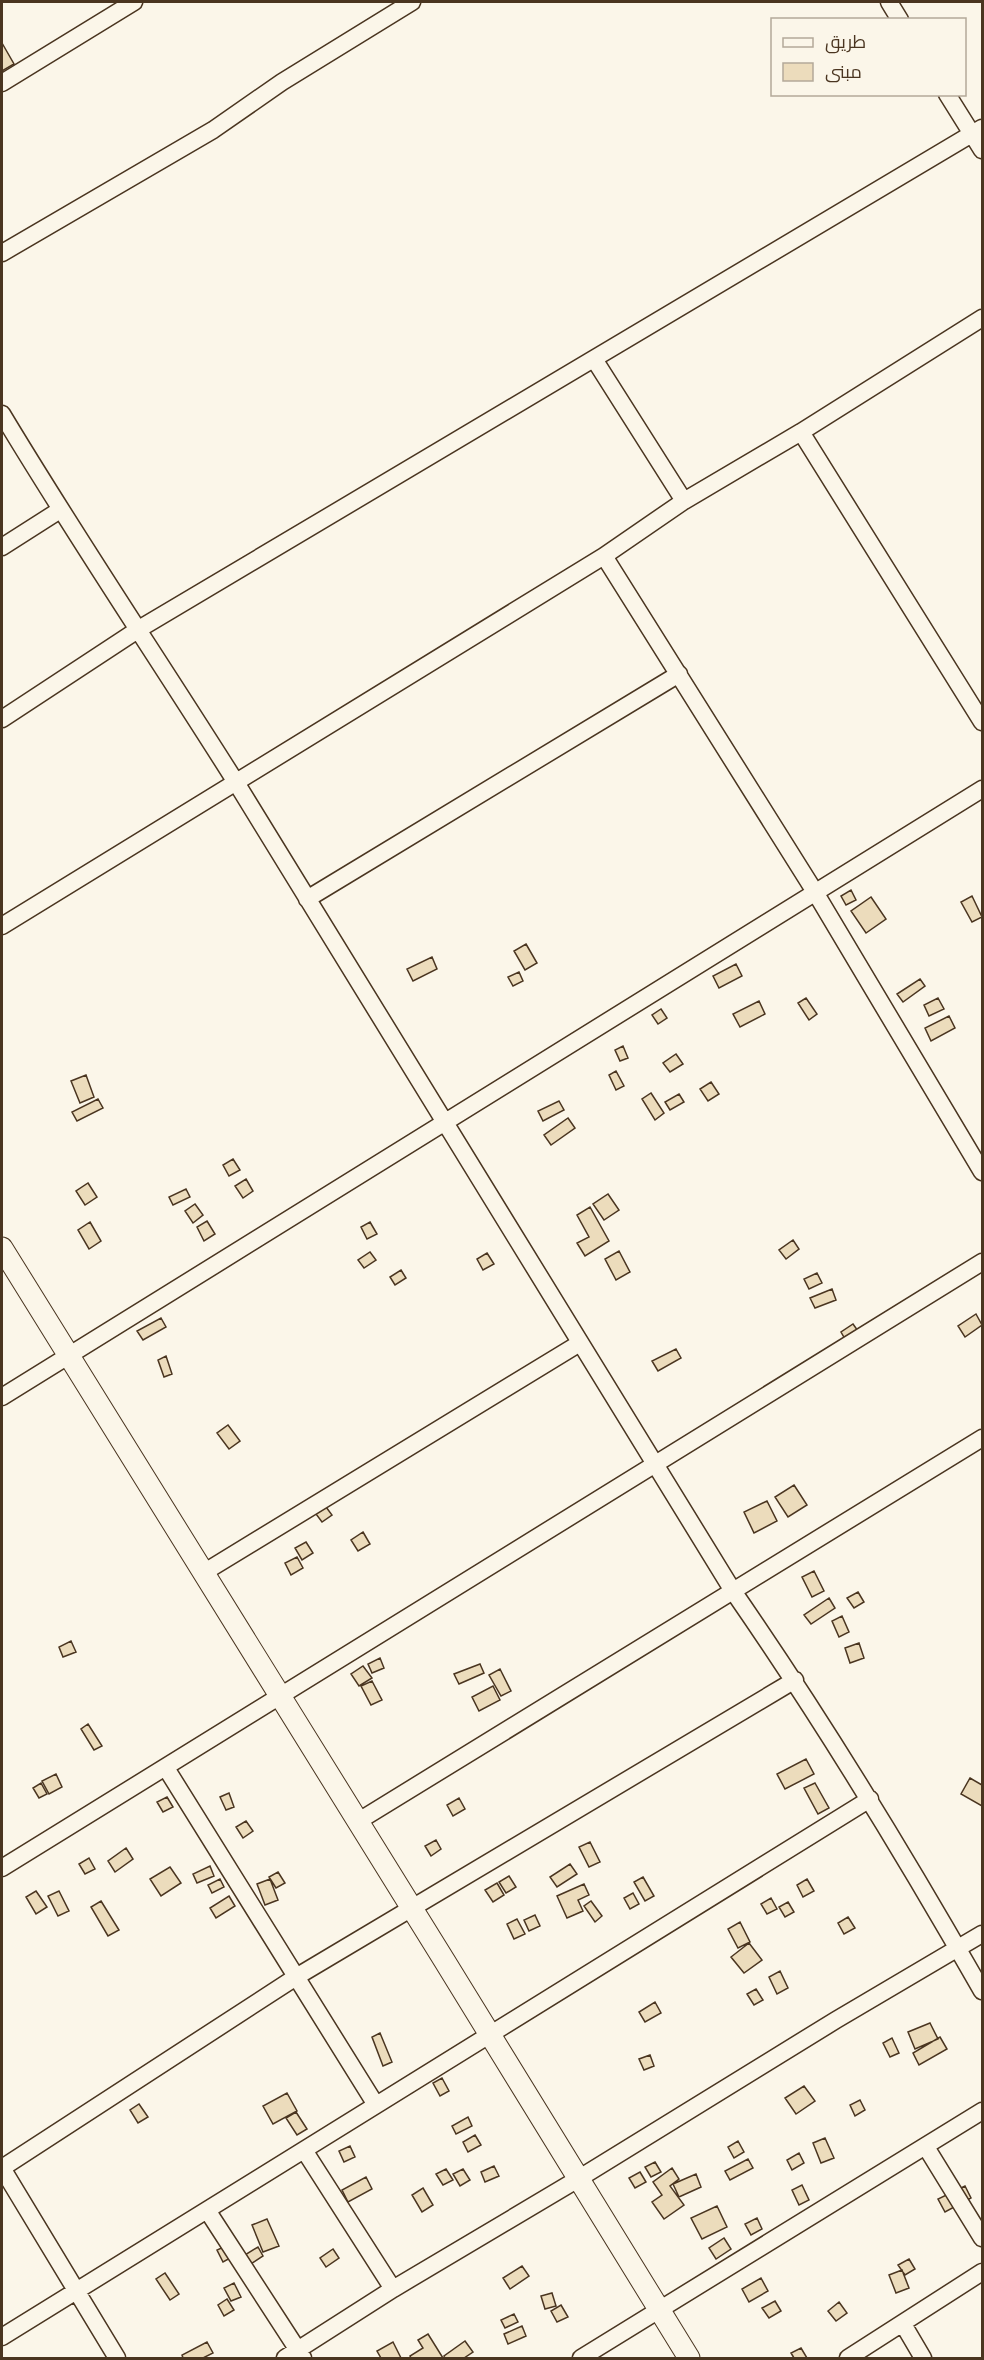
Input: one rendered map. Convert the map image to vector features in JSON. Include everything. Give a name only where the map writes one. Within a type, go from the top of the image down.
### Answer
[{"type":"street","points":[[2,83],[134,2]]},
{"type":"street","points":[[2,253],[213,130],[282,82],[412,2]]},
{"type":"street","points":[[889,2],[899,18]]},
{"type":"street","points":[[950,96],[978,131],[982,150]]},
{"type":"street","points":[[2,719],[139,629],[978,131]]},
{"type":"street","points":[[2,926],[604,555],[684,501],[801,432],[982,318]]},
{"type":"street","points":[[594,359],[684,501]]},
{"type":"street","points":[[2,414],[60,510],[139,629],[235,782],[733,1591],[795,1680],[870,1799],[982,1990]]},
{"type":"street","points":[[801,432],[982,722]]},
{"type":"street","points":[[2,547],[60,510]]},
{"type":"street","points":[[604,555],[815,892],[982,1172]]},
{"type":"street","points":[[307,899],[679,675]]},
{"type":"street","points":[[2,1397],[982,789]]},
{"type":"street","points":[[2,1248],[689,2358]]},
{"type":"street","points":[[2,1868],[982,1262]]},
{"type":"street","points":[[203,1573],[580,1343]]},
{"type":"street","points":[[357,1822],[982,1438]]},
{"type":"street","points":[[117,2358],[2,2168],[296,1977],[795,1680]]},
{"type":"street","points":[[166,1768],[376,2105]]},
{"type":"street","points":[[2,2337],[870,1799]]},
{"type":"street","points":[[207,2210],[295,2356],[393,2289],[982,1934]]},
{"type":"street","points":[[581,2358],[982,2111]]},
{"type":"street","points":[[926,2147],[982,2238]]},
{"type":"street","points":[[304,2150],[393,2289]]},
{"type":"street","points":[[848,2358],[982,2272]]},
{"type":"street","points":[[903,2324],[923,2358]]},
{"type":"building","points":[[2,43],[14,64],[2,71]]},
{"type":"building","points":[[851,890],[856,900],[846,905],[841,896]]},
{"type":"building","points":[[972,896],[982,917],[972,922],[961,902]]},
{"type":"building","points":[[871,897],[886,919],[866,933],[851,911]]},
{"type":"building","points":[[526,944],[537,963],[525,970],[514,951]]},
{"type":"building","points":[[432,957],[437,969],[413,981],[407,969]]},
{"type":"building","points":[[736,964],[742,976],[719,988],[713,976]]},
{"type":"building","points":[[519,972],[523,981],[513,986],[508,977]]},
{"type":"building","points":[[920,979],[925,986],[903,1002],[897,994]]},
{"type":"building","points":[[806,998],[817,1014],[809,1020],[798,1003]]},
{"type":"building","points":[[938,998],[944,1009],[929,1016],[924,1005]]},
{"type":"building","points":[[759,1001],[765,1014],[740,1027],[733,1014]]},
{"type":"building","points":[[661,1009],[667,1018],[658,1024],[652,1015]]},
{"type":"building","points":[[949,1016],[955,1028],[931,1041],[925,1028]]},
{"type":"building","points":[[623,1046],[628,1058],[620,1061],[615,1050]]},
{"type":"building","points":[[676,1054],[683,1064],[670,1072],[663,1063]]},
{"type":"building","points":[[616,1071],[624,1086],[616,1090],[609,1075]]},
{"type":"building","points":[[86,1075],[94,1097],[80,1103],[71,1081]]},
{"type":"building","points":[[711,1082],[719,1094],[708,1101],[700,1089]]},
{"type":"building","points":[[651,1093],[664,1113],[655,1120],[642,1099]]},
{"type":"building","points":[[679,1094],[684,1102],[670,1110],[665,1102]]},
{"type":"building","points":[[98,1099],[103,1108],[77,1121],[72,1112]]},
{"type":"building","points":[[559,1101],[564,1110],[543,1121],[538,1111]]},
{"type":"building","points":[[568,1118],[575,1128],[551,1145],[544,1135]]},
{"type":"building","points":[[233,1159],[240,1170],[229,1176],[223,1165]]},
{"type":"building","points":[[246,1179],[253,1191],[243,1198],[235,1186]]},
{"type":"building","points":[[88,1183],[97,1197],[85,1205],[76,1191]]},
{"type":"building","points":[[186,1189],[190,1197],[173,1205],[169,1197]]},
{"type":"building","points":[[608,1194],[619,1210],[604,1220],[593,1204]]},
{"type":"building","points":[[195,1204],[203,1215],[193,1223],[185,1211]]},
{"type":"building","points":[[590,1207],[609,1241],[585,1256],[577,1243],[589,1237],[577,1215]]},
{"type":"building","points":[[207,1221],[215,1234],[204,1241],[197,1227]]},
{"type":"building","points":[[90,1222],[101,1241],[89,1249],[78,1230]]},
{"type":"building","points":[[370,1222],[377,1234],[367,1239],[361,1227]]},
{"type":"building","points":[[793,1240],[799,1249],[786,1259],[779,1250]]},
{"type":"building","points":[[619,1251],[630,1272],[616,1280],[605,1259]]},
{"type":"building","points":[[370,1252],[376,1260],[364,1268],[358,1260]]},
{"type":"building","points":[[487,1253],[494,1264],[483,1270],[477,1259]]},
{"type":"building","points":[[401,1270],[406,1278],[395,1285],[390,1277]]},
{"type":"building","points":[[817,1273],[822,1283],[809,1289],[804,1279]]},
{"type":"building","points":[[832,1289],[836,1300],[815,1308],[810,1298]]},
{"type":"building","points":[[976,1314],[982,1325],[965,1337],[958,1326]]},
{"type":"building","points":[[161,1318],[166,1327],[143,1340],[137,1331]]},
{"type":"building","points":[[853,1324],[858,1331],[845,1339],[841,1332]]},
{"type":"building","points":[[676,1349],[681,1358],[658,1371],[652,1361]]},
{"type":"building","points":[[166,1356],[172,1374],[164,1377],[158,1360]]},
{"type":"building","points":[[228,1425],[240,1441],[229,1449],[217,1433]]},
{"type":"building","points":[[794,1485],[807,1505],[788,1517],[775,1497]]},
{"type":"building","points":[[767,1501],[777,1521],[754,1533],[744,1512]]},
{"type":"building","points":[[326,1507],[332,1515],[322,1522],[316,1514]]},
{"type":"building","points":[[363,1532],[370,1544],[358,1551],[351,1540]]},
{"type":"building","points":[[306,1542],[313,1553],[302,1560],[295,1548]]},
{"type":"building","points":[[297,1557],[303,1568],[291,1575],[285,1563]]},
{"type":"building","points":[[814,1571],[824,1591],[812,1597],[802,1577]]},
{"type":"building","points":[[858,1592],[864,1602],[854,1608],[847,1598]]},
{"type":"building","points":[[829,1598],[835,1608],[811,1624],[804,1615]]},
{"type":"building","points":[[842,1616],[849,1632],[839,1637],[832,1621]]},
{"type":"building","points":[[71,1641],[76,1652],[63,1657],[59,1647]]},
{"type":"building","points":[[859,1643],[864,1658],[850,1663],[845,1648]]},
{"type":"building","points":[[380,1658],[384,1668],[372,1673],[368,1664]]},
{"type":"building","points":[[480,1664],[484,1673],[459,1684],[454,1674]]},
{"type":"building","points":[[363,1666],[372,1678],[359,1686],[351,1674]]},
{"type":"building","points":[[500,1669],[511,1691],[501,1696],[489,1675]]},
{"type":"building","points":[[372,1681],[382,1700],[371,1705],[361,1686]]},
{"type":"building","points":[[493,1686],[500,1700],[479,1711],[472,1697]]},
{"type":"building","points":[[88,1724],[102,1746],[94,1750],[81,1729]]},
{"type":"building","points":[[806,1759],[814,1774],[785,1789],[777,1774]]},
{"type":"building","points":[[56,1774],[62,1787],[49,1794],[42,1781]]},
{"type":"building","points":[[970,1778],[982,1785],[982,1806],[961,1794]]},
{"type":"building","points":[[41,1783],[47,1794],[39,1798],[33,1788]]},
{"type":"building","points":[[815,1783],[829,1808],[818,1814],[804,1788]]},
{"type":"building","points":[[229,1793],[234,1807],[226,1810],[220,1797]]},
{"type":"building","points":[[167,1797],[173,1807],[163,1812],[157,1802]]},
{"type":"building","points":[[459,1798],[465,1809],[453,1816],[447,1805]]},
{"type":"building","points":[[246,1821],[253,1831],[243,1838],[236,1827]]},
{"type":"building","points":[[436,1840],[441,1849],[431,1856],[425,1846]]},
{"type":"building","points":[[590,1842],[600,1862],[589,1867],[579,1847]]},
{"type":"building","points":[[126,1848],[133,1859],[115,1872],[108,1861]]},
{"type":"building","points":[[89,1858],[95,1869],[85,1874],[79,1864]]},
{"type":"building","points":[[570,1864],[577,1874],[557,1887],[550,1877]]},
{"type":"building","points":[[210,1866],[214,1876],[197,1883],[193,1874]]},
{"type":"building","points":[[170,1867],[181,1883],[161,1896],[150,1879]]},
{"type":"building","points":[[278,1872],[285,1883],[276,1888],[269,1877]]},
{"type":"building","points":[[509,1876],[516,1887],[506,1893],[499,1882]]},
{"type":"building","points":[[643,1877],[654,1896],[645,1901],[634,1882]]},
{"type":"building","points":[[220,1879],[224,1887],[212,1893],[208,1885]]},
{"type":"building","points":[[270,1879],[278,1900],[265,1905],[257,1884]]},
{"type":"building","points":[[807,1879],[814,1891],[803,1897],[797,1885]]},
{"type":"building","points":[[497,1883],[504,1895],[493,1902],[485,1890]]},
{"type":"building","points":[[584,1884],[589,1895],[578,1900],[583,1911],[567,1918],[557,1896]]},
{"type":"building","points":[[36,1891],[47,1907],[36,1914],[26,1897]]},
{"type":"building","points":[[59,1891],[69,1911],[58,1916],[48,1896]]},
{"type":"building","points":[[633,1893],[639,1904],[630,1909],[624,1898]]},
{"type":"building","points":[[229,1896],[235,1906],[216,1918],[210,1908]]},
{"type":"building","points":[[771,1898],[777,1909],[767,1914],[761,1904]]},
{"type":"building","points":[[101,1901],[119,1930],[108,1936],[91,1907]]},
{"type":"building","points":[[591,1901],[602,1916],[595,1922],[584,1906]]},
{"type":"building","points":[[788,1902],[794,1912],[785,1917],[779,1907]]},
{"type":"building","points":[[535,1915],[540,1926],[529,1931],[524,1920]]},
{"type":"building","points":[[848,1917],[855,1928],[844,1934],[838,1923]]},
{"type":"building","points":[[517,1919],[525,1934],[514,1939],[507,1924]]},
{"type":"building","points":[[740,1922],[750,1942],[738,1948],[728,1929]]},
{"type":"building","points":[[749,1943],[762,1960],[744,1973],[731,1957]]},
{"type":"building","points":[[780,1971],[788,1988],[777,1994],[769,1977]]},
{"type":"building","points":[[756,1989],[763,2000],[754,2005],[747,1994]]},
{"type":"building","points":[[655,2002],[661,2013],[645,2022],[639,2012]]},
{"type":"building","points":[[930,2023],[938,2039],[915,2049],[908,2032]]},
{"type":"building","points":[[380,2033],[392,2062],[383,2066],[372,2037]]},
{"type":"building","points":[[940,2037],[947,2049],[919,2065],[913,2053]]},
{"type":"building","points":[[892,2038],[899,2053],[890,2057],[883,2043]]},
{"type":"building","points":[[650,2055],[654,2066],[644,2070],[639,2059]]},
{"type":"building","points":[[442,2078],[449,2091],[440,2096],[433,2083]]},
{"type":"building","points":[[804,2086],[815,2101],[796,2114],[785,2098]]},
{"type":"building","points":[[287,2093],[297,2111],[273,2124],[263,2106]]},
{"type":"building","points":[[860,2100],[865,2110],[855,2116],[850,2105]]},
{"type":"building","points":[[139,2104],[148,2117],[138,2123],[130,2110]]},
{"type":"building","points":[[296,2112],[307,2129],[297,2135],[286,2118]]},
{"type":"building","points":[[468,2117],[472,2126],[456,2134],[452,2126]]},
{"type":"building","points":[[475,2135],[481,2145],[468,2152],[463,2142]]},
{"type":"building","points":[[825,2138],[834,2158],[821,2163],[813,2143]]},
{"type":"building","points":[[738,2141],[744,2152],[734,2158],[728,2147]]},
{"type":"building","points":[[350,2146],[355,2157],[344,2162],[339,2151]]},
{"type":"building","points":[[799,2153],[804,2163],[792,2170],[787,2160]]},
{"type":"building","points":[[748,2159],[753,2168],[730,2180],[725,2171]]},
{"type":"building","points":[[655,2162],[661,2172],[651,2177],[645,2167]]},
{"type":"building","points":[[494,2166],[499,2176],[485,2182],[481,2172]]},
{"type":"building","points":[[672,2168],[679,2179],[670,2186],[684,2205],[664,2219],[652,2202],[662,2195],[653,2182]]},
{"type":"building","points":[[446,2169],[453,2180],[443,2185],[436,2174]]},
{"type":"building","points":[[463,2169],[470,2180],[460,2186],[453,2174]]},
{"type":"building","points":[[640,2172],[646,2182],[635,2188],[629,2178]]},
{"type":"building","points":[[696,2174],[701,2187],[679,2197],[673,2184]]},
{"type":"building","points":[[366,2177],[372,2189],[348,2202],[342,2190]]},
{"type":"building","points":[[802,2185],[809,2200],[799,2205],[792,2190]]},
{"type":"building","points":[[965,2186],[971,2198],[945,2212],[938,2199]]},
{"type":"building","points":[[423,2188],[433,2205],[422,2212],[412,2195]]},
{"type":"building","points":[[717,2206],[727,2227],[702,2239],[691,2218]]},
{"type":"building","points":[[757,2218],[762,2229],[751,2235],[745,2224]]},
{"type":"building","points":[[267,2219],[279,2246],[263,2252],[252,2225]]},
{"type":"building","points":[[724,2238],[731,2249],[716,2259],[709,2248]]},
{"type":"building","points":[[228,2245],[234,2256],[223,2262],[217,2250]]},
{"type":"building","points":[[258,2247],[263,2256],[246,2267],[240,2258]]},
{"type":"building","points":[[333,2249],[339,2258],[326,2267],[320,2258]]},
{"type":"building","points":[[909,2259],[915,2269],[905,2275],[898,2265]]},
{"type":"building","points":[[522,2266],[529,2276],[510,2289],[503,2278]]},
{"type":"building","points":[[902,2270],[909,2288],[896,2293],[889,2275]]},
{"type":"building","points":[[165,2273],[179,2294],[170,2300],[156,2279]]},
{"type":"building","points":[[761,2278],[768,2291],[749,2302],[742,2289]]},
{"type":"building","points":[[234,2283],[241,2297],[231,2301],[224,2288]]},
{"type":"building","points":[[552,2293],[556,2306],[545,2309],[541,2296]]},
{"type":"building","points":[[227,2299],[234,2310],[224,2316],[218,2305]]},
{"type":"building","points":[[775,2301],[781,2311],[769,2318],[762,2308]]},
{"type":"building","points":[[839,2302],[847,2313],[836,2321],[828,2311]]},
{"type":"building","points":[[561,2305],[568,2317],[557,2322],[551,2311]]},
{"type":"building","points":[[514,2314],[518,2322],[505,2328],[501,2320]]},
{"type":"building","points":[[522,2326],[526,2336],[508,2344],[504,2334]]},
{"type":"building","points":[[428,2334],[443,2358],[411,2358],[410,2356],[423,2348],[418,2340]]},
{"type":"building","points":[[465,2341],[473,2352],[464,2358],[445,2358],[444,2356]]},
{"type":"building","points":[[207,2342],[213,2353],[203,2358],[183,2358],[182,2355]]},
{"type":"building","points":[[393,2342],[401,2358],[381,2358],[377,2351]]},
{"type":"building","points":[[801,2348],[807,2358],[794,2358],[791,2353]]}]
